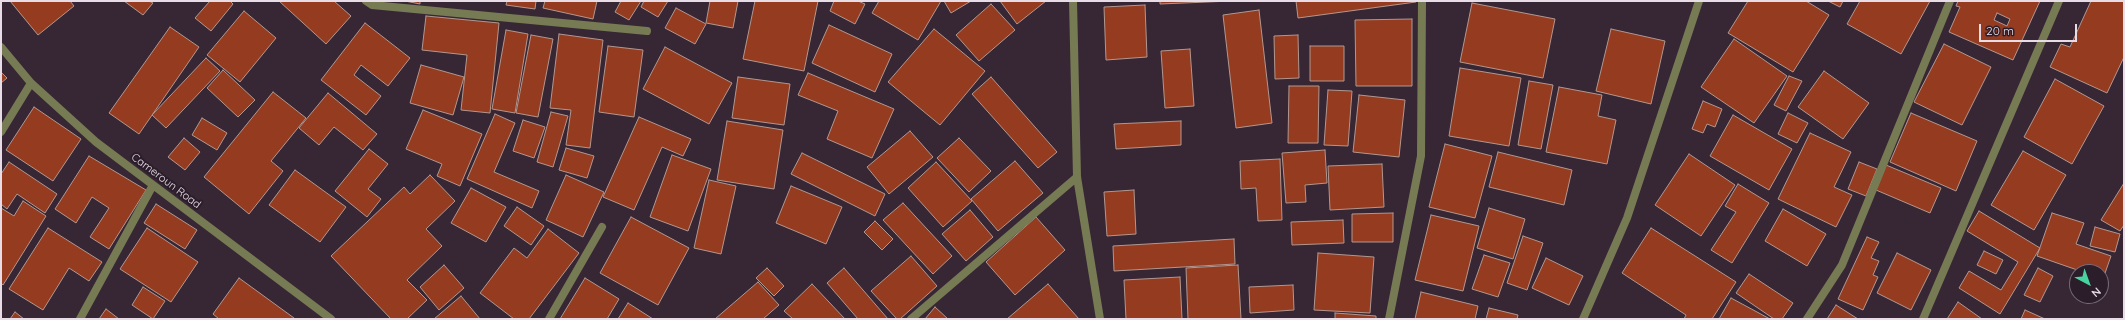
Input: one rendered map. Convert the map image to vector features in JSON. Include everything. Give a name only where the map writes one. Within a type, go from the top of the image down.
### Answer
[{"type":"street","points":[[366,1],[372,5],[647,32]]},
{"type":"street","points":[[1073,1],[1077,177],[1100,319]]},
{"type":"street","points":[[1389,319],[1421,156],[1422,1]]},
{"type":"street","points":[[1583,319],[1627,218],[1699,1]]},
{"type":"street","points":[[1807,319],[1842,265],[1950,1]]},
{"type":"street","points":[[1923,319],[2059,1]]},
{"type":"street","name":"Cameroun Road","points":[[1,47],[31,83],[96,142],[331,319]]},
{"type":"street","points":[[1,132],[31,83]]},
{"type":"street","points":[[911,319],[1077,177]]},
{"type":"street","points":[[80,319],[154,185]]},
{"type":"street","points":[[549,319],[602,227]]},
{"type":"building","points":[[10,1],[70,1],[74,6],[38,35]]},
{"type":"building","points":[[124,1],[149,1],[153,3],[143,15]]},
{"type":"building","points":[[210,1],[230,1],[233,4],[211,31],[195,18]]},
{"type":"building","points":[[279,1],[334,1],[351,16],[326,44]]},
{"type":"building","points":[[405,1],[420,1],[420,4]]},
{"type":"building","points":[[507,1],[536,1],[535,9],[506,5]]},
{"type":"building","points":[[545,1],[597,1],[593,19],[543,8]]},
{"type":"building","points":[[621,1],[641,1],[629,20],[615,12]]},
{"type":"building","points":[[644,1],[668,1],[658,17],[641,7]]},
{"type":"building","points":[[710,1],[738,1],[733,28],[706,23]]},
{"type":"building","points":[[755,1],[818,1],[804,71],[743,59]]},
{"type":"building","points":[[834,1],[858,1],[865,4],[855,24],[830,11]]},
{"type":"building","points":[[879,1],[941,1],[918,40],[872,13]]},
{"type":"building","points":[[944,1],[971,1],[951,13]]},
{"type":"building","points":[[1000,1],[1046,1],[1017,24]]},
{"type":"building","points":[[1160,1],[1231,1],[1160,4]]},
{"type":"building","points":[[1296,1],[1415,1],[1416,2],[1298,18]]},
{"type":"building","points":[[1748,1],[1806,1],[1829,15],[1793,72],[1728,33]]},
{"type":"building","points":[[1828,1],[1843,1],[1840,7]]},
{"type":"building","points":[[1860,1],[1930,1],[1901,54],[1847,24]]},
{"type":"building","points":[[1958,1],[2040,1],[2013,60],[1949,32],[1960,7],[1956,6]],"holes":[[[1997,13],[2010,19],[2007,26],[1994,20]]]},
{"type":"building","points":[[2091,1],[2124,1],[2124,57],[2107,93],[2050,67],[2061,44],[2070,47]]},
{"type":"building","points":[[1472,3],[1555,19],[1543,78],[1460,62]]},
{"type":"building","points":[[991,4],[1015,30],[979,61],[956,35]]},
{"type":"building","points":[[1145,5],[1147,57],[1106,60],[1104,7]]},
{"type":"building","points":[[676,8],[706,24],[695,44],[665,28]]},
{"type":"building","points":[[1259,10],[1272,123],[1236,128],[1223,15]]},
{"type":"building","points":[[244,11],[276,38],[240,82],[207,55]]},
{"type":"building","points":[[426,16],[499,23],[490,113],[461,110],[467,55],[422,50]]},
{"type":"building","points":[[1412,19],[1412,86],[1356,86],[1355,20]]},
{"type":"building","points":[[365,23],[410,58],[388,86],[361,65],[354,75],[381,96],[366,115],[321,80]]},
{"type":"building","points":[[829,25],[892,54],[875,92],[812,63]]},
{"type":"building","points":[[170,27],[199,47],[139,134],[109,113]]},
{"type":"building","points":[[934,29],[985,71],[940,125],[888,82]]},
{"type":"building","points":[[1611,29],[1665,41],[1651,104],[1596,91]]},
{"type":"building","points":[[506,30],[528,34],[515,113],[492,109]]},
{"type":"building","points":[[559,34],[603,40],[590,148],[566,145],[571,110],[550,108]]},
{"type":"building","points":[[531,35],[553,39],[538,117],[516,113]]},
{"type":"building","points":[[1298,35],[1299,78],[1275,79],[1274,36]]},
{"type":"building","points":[[1734,39],[1787,76],[1754,123],[1701,87]]},
{"type":"building","points":[[1944,44],[1991,67],[1962,125],[1914,102]]},
{"type":"building","points":[[608,46],[643,50],[634,117],[599,112]]},
{"type":"building","points":[[1310,46],[1344,46],[1344,81],[1310,81]]},
{"type":"building","points":[[665,47],[732,83],[709,124],[643,89]]},
{"type":"building","points":[[1190,49],[1194,106],[1165,108],[1161,51]]},
{"type":"building","points":[[206,58],[220,71],[166,128],[152,115]]},
{"type":"building","points":[[421,65],[464,77],[453,115],[410,103]]},
{"type":"building","points":[[1460,68],[1521,78],[1509,146],[1449,136]]},
{"type":"building","points":[[223,70],[255,100],[238,117],[207,88]]},
{"type":"building","points":[[1824,71],[1869,103],[1843,139],[1798,107]]},
{"type":"building","points":[[1,72],[7,78],[1,83]]},
{"type":"building","points":[[808,73],[894,109],[872,158],[827,139],[838,111],[798,95]]},
{"type":"building","points":[[1789,76],[1802,81],[1786,111],[1774,105]]},
{"type":"building","points":[[738,77],[790,84],[784,125],[732,118]]},
{"type":"building","points":[[991,77],[1057,152],[1038,168],[972,94]]},
{"type":"building","points":[[2055,79],[2104,106],[2072,164],[2024,137]]},
{"type":"building","points":[[1529,81],[1553,85],[1541,149],[1518,145]]},
{"type":"building","points":[[1289,86],[1319,86],[1318,143],[1288,143]]},
{"type":"building","points":[[1559,87],[1602,95],[1598,116],[1616,120],[1607,164],[1546,152]]},
{"type":"building","points":[[1328,90],[1352,91],[1348,146],[1324,145]]},
{"type":"building","points":[[273,92],[306,118],[271,161],[283,171],[249,214],[204,177]]},
{"type":"building","points":[[328,93],[377,134],[363,150],[334,127],[319,145],[299,128]]},
{"type":"building","points":[[1359,95],[1405,100],[1399,157],[1353,152]]},
{"type":"building","points":[[1703,101],[1722,109],[1715,127],[1707,124],[1703,133],[1692,129]]},
{"type":"building","points":[[34,107],[81,139],[53,181],[6,150]]},
{"type":"building","points":[[423,110],[482,134],[460,186],[437,176],[442,164],[406,149]]},
{"type":"building","points":[[551,112],[568,116],[553,167],[537,162]]},
{"type":"building","points":[[1788,113],[1808,123],[1797,143],[1778,134]]},
{"type":"building","points":[[1911,113],[1977,141],[1956,191],[1890,162]]},
{"type":"building","points":[[495,114],[515,123],[494,172],[539,191],[532,208],[467,179]]},
{"type":"building","points":[[1733,115],[1792,149],[1769,190],[1710,156]]},
{"type":"building","points":[[639,117],[691,139],[683,156],[662,147],[634,210],[603,197]]},
{"type":"building","points":[[202,118],[227,133],[217,150],[192,135]]},
{"type":"building","points":[[523,120],[545,127],[534,158],[513,151]]},
{"type":"building","points":[[727,121],[783,130],[774,189],[717,180]]},
{"type":"building","points":[[1181,121],[1181,145],[1116,149],[1114,124]]},
{"type":"building","points":[[910,131],[933,157],[889,194],[867,167]]},
{"type":"building","points":[[1810,133],[1851,152],[1834,187],[1852,195],[1836,227],[1778,199]]},
{"type":"building","points":[[184,138],[200,152],[185,170],[168,157]]},
{"type":"building","points":[[959,138],[991,171],[969,192],[937,158]]},
{"type":"building","points":[[1445,144],[1492,156],[1475,218],[1429,207]]},
{"type":"building","points":[[566,148],[594,156],[587,178],[559,170]]},
{"type":"building","points":[[369,149],[388,164],[368,189],[381,199],[367,217],[335,191]]},
{"type":"building","points":[[1325,150],[1327,183],[1305,185],[1306,202],[1286,203],[1282,153]]},
{"type":"building","points":[[2023,151],[2066,175],[2034,230],[1991,205]]},
{"type":"building","points":[[1498,152],[1572,170],[1564,205],[1489,187]]},
{"type":"building","points":[[802,153],[885,194],[875,216],[791,174]]},
{"type":"building","points":[[1689,154],[1735,185],[1701,236],[1655,205]]},
{"type":"building","points":[[672,155],[711,169],[688,231],[650,217]]},
{"type":"building","points":[[89,156],[146,190],[109,249],[90,237],[109,208],[92,197],[76,223],[55,209]]},
{"type":"building","points":[[1280,159],[1282,220],[1258,221],[1256,188],[1241,189],[1240,161]]},
{"type":"building","points":[[1015,161],[1043,193],[998,231],[971,199]]},
{"type":"building","points":[[9,162],[57,194],[45,213],[17,194],[7,209],[1,204],[1,174]]},
{"type":"building","points":[[936,162],[972,201],[943,227],[908,188]]},
{"type":"building","points":[[1859,162],[1877,169],[1866,196],[1848,189]]},
{"type":"building","points":[[1382,164],[1384,207],[1330,210],[1328,166]]},
{"type":"building","points":[[1886,165],[1941,188],[1930,213],[1876,190]]},
{"type":"building","points":[[295,170],[346,207],[320,242],[269,205]]},
{"type":"building","points":[[430,175],[455,201],[426,229],[442,246],[407,280],[427,300],[407,319],[391,319],[331,256],[404,187],[410,194]]},
{"type":"building","points":[[566,175],[604,192],[583,237],[546,220]]},
{"type":"building","points":[[709,180],[736,186],[721,254],[694,248]]},
{"type":"building","points":[[2124,183],[2124,225],[2120,231],[2101,220]]},
{"type":"building","points":[[1738,184],[1769,203],[1732,263],[1711,250],[1736,212],[1725,206]]},
{"type":"building","points":[[791,186],[842,207],[826,244],[776,223]]},
{"type":"building","points":[[471,188],[506,207],[486,242],[451,223]]},
{"type":"building","points":[[1134,190],[1136,234],[1107,236],[1104,192]]},
{"type":"building","points":[[23,201],[46,216],[3,285],[1,283],[1,208],[14,216]]},
{"type":"building","points":[[903,203],[952,256],[933,274],[883,220]]},
{"type":"building","points":[[156,204],[197,230],[185,249],[144,223]]},
{"type":"building","points":[[517,207],[544,226],[531,245],[504,226]]},
{"type":"building","points":[[1489,208],[1525,219],[1513,259],[1477,248]]},
{"type":"building","points":[[1783,209],[1826,234],[1807,266],[1765,241]]},
{"type":"building","points":[[970,210],[993,237],[966,261],[942,234]]},
{"type":"building","points":[[1979,211],[2040,248],[2000,314],[1959,288],[1969,271],[2001,290],[2018,262],[1967,231]]},
{"type":"building","points":[[1393,213],[1393,242],[1352,242],[1352,214]]},
{"type":"building","points":[[2052,213],[2084,223],[2076,244],[2111,256],[2108,264],[2069,264],[2069,267],[2037,256]]},
{"type":"building","points":[[1431,215],[1479,226],[1463,291],[1415,280]]},
{"type":"building","points":[[631,217],[689,248],[658,305],[600,273]]},
{"type":"building","points":[[1036,217],[1065,250],[1015,295],[986,262]]},
{"type":"building","points":[[1343,220],[1344,243],[1292,245],[1291,222]]},
{"type":"building","points":[[875,221],[893,239],[882,250],[864,232]]},
{"type":"building","points":[[2095,227],[2120,234],[2115,252],[2090,246]]},
{"type":"building","points":[[48,228],[102,262],[89,281],[69,268],[43,310],[9,289]]},
{"type":"building","points":[[147,228],[198,262],[171,302],[120,269]]},
{"type":"building","points":[[1651,228],[1736,282],[1712,319],[1684,319],[1686,315],[1622,273]]},
{"type":"building","points":[[548,229],[579,253],[529,319],[514,319],[480,293],[514,248],[527,258]]},
{"type":"building","points":[[1523,236],[1543,243],[1527,290],[1507,283]]},
{"type":"building","points":[[1867,237],[1879,242],[1871,258],[1879,261],[1873,275],[1878,277],[1863,310],[1838,299]]},
{"type":"building","points":[[1234,239],[1235,264],[1114,271],[1113,246]]},
{"type":"building","points":[[1984,251],[2003,260],[1996,274],[1977,265]]},
{"type":"building","points":[[1318,253],[1374,257],[1370,313],[1314,310]]},
{"type":"building","points":[[1897,253],[1931,270],[1911,310],[1877,293]]},
{"type":"building","points":[[1484,255],[1510,263],[1498,297],[1472,289]]},
{"type":"building","points":[[911,256],[937,286],[900,319],[897,319],[871,291]]},
{"type":"building","points":[[1546,258],[1583,276],[1569,305],[1532,288]]},
{"type":"building","points":[[444,265],[464,288],[439,310],[420,287]]},
{"type":"building","points":[[1238,265],[1241,319],[1188,319],[1186,268]]},
{"type":"building","points":[[767,268],[784,286],[774,296],[756,278]]},
{"type":"building","points":[[844,268],[888,319],[858,319],[827,283]]},
{"type":"building","points":[[2038,268],[2053,276],[2040,302],[2024,295]]},
{"type":"building","points":[[1749,274],[1793,303],[1782,319],[1774,319],[1736,293]]},
{"type":"building","points":[[1180,277],[1182,319],[1126,319],[1124,280]]},
{"type":"building","points":[[239,278],[294,318],[219,319],[213,314]]},
{"type":"building","points":[[585,278],[619,299],[607,319],[560,319]]},
{"type":"building","points":[[758,282],[779,305],[763,319],[715,319]]},
{"type":"building","points":[[812,284],[845,319],[793,319],[784,311]]},
{"type":"building","points":[[1048,284],[1079,319],[1007,319]]},
{"type":"building","points":[[1293,285],[1294,310],[1250,313],[1249,287]]},
{"type":"building","points":[[143,287],[165,301],[153,319],[132,305]]},
{"type":"building","points":[[1421,292],[1478,306],[1475,319],[1415,319]]},
{"type":"building","points":[[461,296],[480,319],[434,319]]},
{"type":"building","points":[[1731,298],[1770,319],[1719,319]]},
{"type":"building","points":[[1958,302],[1982,319],[1947,319]]},
{"type":"building","points":[[628,303],[653,319],[618,319]]},
{"type":"building","points":[[1836,305],[1858,319],[1827,319]]},
{"type":"building","points":[[935,307],[948,319],[925,319]]},
{"type":"building","points":[[1489,308],[1518,315],[1517,319],[1486,319]]},
{"type":"building","points":[[106,309],[119,319],[99,319]]},
{"type":"building","points":[[2025,310],[2045,319],[2021,319]]},
{"type":"building","points":[[15,312],[24,319],[10,319]]},
{"type":"building","points":[[1335,313],[1376,316],[1376,319],[1335,319]]}]
